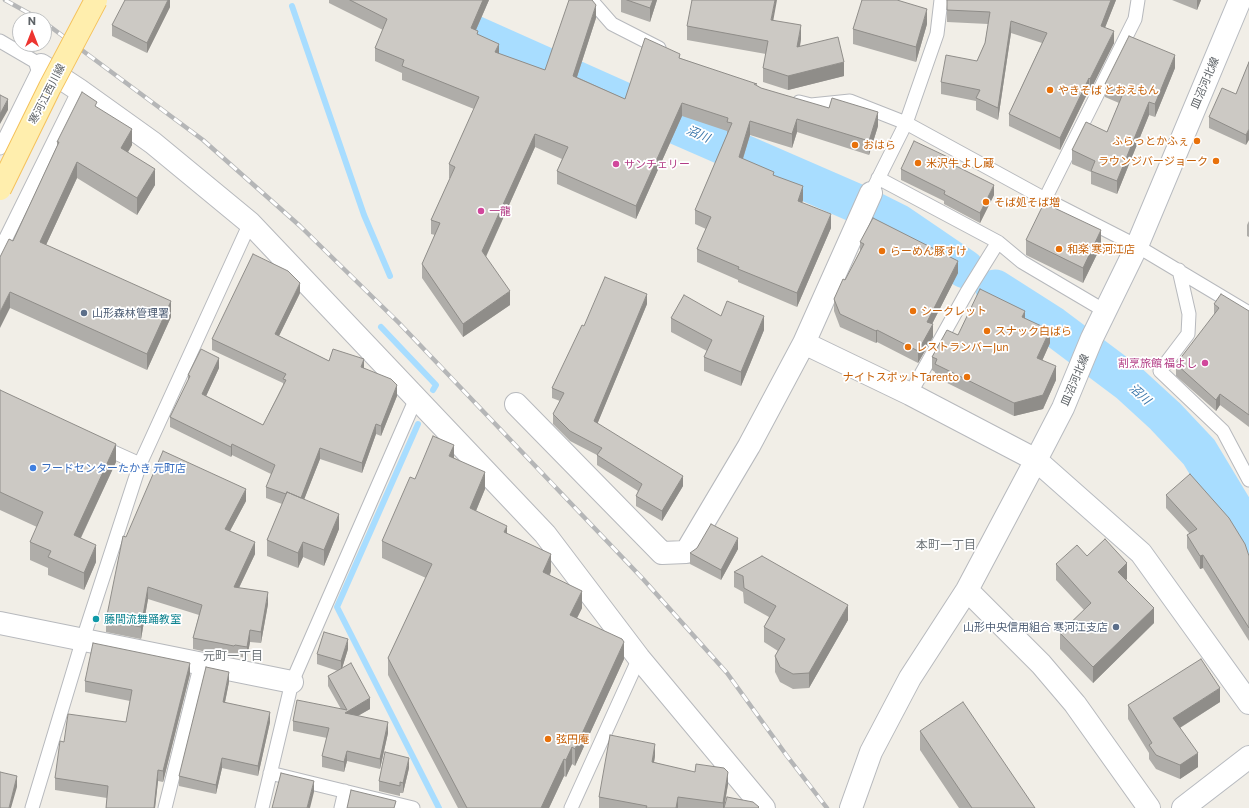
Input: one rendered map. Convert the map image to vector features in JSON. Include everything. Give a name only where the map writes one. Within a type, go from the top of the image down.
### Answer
[{"type":"main road","name":"寒河江西川線","points":[[0,189],[96,0]]},
{"type":"street","name":"皿沼河北線","points":[[851,808],[874,745],[910,678],[967,590],[1063,408],[1092,338],[1137,246],[1240,0]]},
{"type":"street","points":[[41,65],[79,90],[153,143],[250,223],[417,396],[545,534],[639,658],[764,808]]},
{"type":"street","points":[[516,404],[662,553],[686,552],[750,446],[804,343],[857,228],[874,186]]},
{"type":"street","points":[[804,343],[910,394],[1036,460],[1141,553],[1249,703]]},
{"type":"street","points":[[967,590],[1041,664],[1075,704],[1149,808]]},
{"type":"street","points":[[0,623],[292,682]]},
{"type":"street","points":[[1184,808],[1249,756]]},
{"type":"lane","points":[[591,0],[612,24],[673,55]]},
{"type":"lane","points":[[940,0],[937,34],[906,123],[874,186],[998,242],[1022,262],[1105,311]]},
{"type":"lane","points":[[1045,199],[1135,20],[1138,0]]},
{"type":"lane","points":[[0,41],[41,65],[0,148]]},
{"type":"lane","points":[[0,250],[79,90]]},
{"type":"lane","points":[[789,99],[811,105],[850,101],[906,123],[1045,199],[1137,246],[1249,313]]},
{"type":"lane","points":[[32,808],[83,639],[140,464],[250,223]]},
{"type":"lane","points":[[910,394],[967,292],[998,242]]},
{"type":"lane","points":[[1179,270],[1188,314],[1188,334],[1160,371],[1223,432],[1249,480]]},
{"type":"lane","points":[[262,808],[292,682],[417,396]]},
{"type":"lane","points":[[91,442],[140,464]]},
{"type":"lane","points":[[571,808],[639,658]]},
{"type":"lane","points":[[165,808],[201,664]]},
{"type":"lane","points":[[270,773],[413,808]]},
{"type":"lane","points":[[341,808],[344,791]]},
{"type":"building","points":[[125,0],[168,0],[147,43],[112,25]]},
{"type":"building","points":[[350,0],[483,0],[471,28],[478,31],[477,34],[499,44],[495,52],[545,70],[569,0],[592,0],[596,5],[573,76],[625,99],[645,38],[680,54],[679,58],[757,84],[754,84],[761,88],[829,108],[832,98],[878,112],[869,141],[797,119],[792,134],[750,121],[739,157],[774,172],[773,175],[803,186],[798,201],[831,214],[797,293],[738,269],[739,267],[697,249],[711,217],[695,210],[732,123],[727,122],[728,118],[682,103],[636,206],[557,171],[568,147],[535,134],[482,251],[510,291],[463,324],[422,264],[440,223],[431,220],[455,167],[449,164],[479,97],[402,66],[404,60],[375,48],[387,19]]},
{"type":"building","points":[[627,0],[653,0],[650,8]]},
{"type":"building","points":[[692,0],[775,0],[771,20],[801,25],[797,47],[838,37],[844,62],[788,76],[763,68],[768,41],[687,26]]},
{"type":"building","points":[[862,0],[897,0],[927,9],[916,47],[853,29]]},
{"type":"building","points":[[947,0],[1111,0],[1101,26],[1114,31],[1060,138],[1009,114],[1047,33],[1011,21],[998,108],[976,98],[980,90],[941,82],[946,55],[977,61],[985,43],[990,12],[947,10]]},
{"type":"building","points":[[1129,36],[1175,55],[1155,104],[1149,102],[1117,181],[1091,171],[1095,161],[1072,150],[1086,122],[1107,132],[1124,91],[1105,84]]},
{"type":"building","points":[[1249,62],[1249,129],[1246,135],[1209,117],[1222,88],[1236,94]]},
{"type":"building","points":[[82,92],[97,102],[95,106],[132,129],[121,148],[155,169],[137,198],[77,162],[40,242],[171,301],[147,354],[10,292],[0,312],[0,257],[9,239],[13,241],[59,142],[57,142]]},
{"type":"building","points":[[0,95],[8,99],[0,114]]},
{"type":"building","points":[[914,141],[952,159],[950,163],[994,185],[980,213],[944,194],[945,191],[901,169]]},
{"type":"building","points":[[1044,203],[1101,230],[1083,268],[1026,240]]},
{"type":"building","points":[[873,218],[958,261],[927,322],[933,324],[918,351],[877,330],[876,331],[840,314],[834,299],[843,279],[845,280],[864,244],[860,242]]},
{"type":"building","points":[[253,254],[288,271],[300,283],[275,334],[329,361],[333,349],[364,359],[361,367],[391,379],[397,385],[381,426],[376,424],[362,463],[320,448],[301,498],[287,492],[286,494],[266,487],[275,465],[232,444],[231,447],[170,417],[201,349],[219,358],[202,394],[263,425],[278,396],[286,380],[283,379],[286,374],[212,339]]},
{"type":"building","points":[[605,277],[647,294],[594,421],[683,476],[662,511],[636,496],[642,484],[597,455],[602,448],[570,431],[553,414],[564,393],[552,388],[582,325],[584,326]]},
{"type":"building","points":[[980,289],[1025,311],[1022,317],[1050,330],[1037,358],[1056,366],[1043,395],[1014,403],[935,364],[937,359],[932,357],[947,330],[958,335]]},
{"type":"building","points":[[1221,294],[1249,311],[1249,415],[1220,394],[1216,400],[1176,364],[1219,308],[1214,304]]},
{"type":"building","points":[[684,295],[721,316],[727,301],[764,316],[741,372],[704,357],[712,340],[671,318]]},
{"type":"building","points":[[0,390],[116,444],[74,535],[96,545],[84,573],[48,557],[51,551],[30,542],[43,512],[0,492]]},
{"type":"building","points":[[433,436],[454,445],[449,456],[485,472],[470,508],[507,526],[504,532],[551,554],[543,572],[582,591],[570,615],[622,639],[624,642],[575,749],[572,747],[566,760],[564,759],[541,808],[467,808],[388,658],[432,564],[382,541],[410,477],[415,479]]},
{"type":"building","points":[[163,451],[246,489],[225,529],[255,542],[234,587],[268,592],[261,632],[250,630],[247,647],[193,638],[202,605],[148,587],[141,627],[106,620],[123,536],[126,537]]},
{"type":"building","points":[[1190,474],[1229,518],[1245,544],[1249,556],[1249,628],[1203,555],[1200,556],[1187,535],[1197,529],[1166,495]]},
{"type":"building","points":[[287,492],[339,514],[324,550],[303,542],[298,553],[267,540]]},
{"type":"building","points":[[711,524],[738,538],[721,570],[690,553],[697,548]]},
{"type":"building","points":[[1105,539],[1127,563],[1118,572],[1154,608],[1093,667],[1060,633],[1091,603],[1056,564],[1077,545],[1087,556]]},
{"type":"building","points":[[762,556],[848,605],[809,673],[793,674],[780,667],[775,656],[785,639],[764,627],[776,606],[744,588],[743,576],[734,572]]},
{"type":"building","points":[[324,632],[348,639],[341,661],[317,654]]},
{"type":"building","points":[[93,643],[190,663],[163,771],[158,770],[154,808],[106,808],[108,786],[55,778],[60,741],[64,742],[68,714],[126,722],[132,690],[85,681]]},
{"type":"building","points":[[1201,659],[1220,688],[1173,718],[1198,753],[1180,765],[1156,755],[1149,745],[1152,743],[1128,705]]},
{"type":"building","points":[[351,663],[370,698],[345,713],[388,722],[380,759],[347,751],[344,762],[322,756],[329,728],[293,721],[297,700],[347,710],[328,676]]},
{"type":"building","points":[[206,667],[229,672],[223,702],[270,712],[258,766],[222,758],[216,785],[179,776]]},
{"type":"building","points":[[963,702],[1035,808],[972,808],[920,731]]},
{"type":"building","points":[[610,735],[655,744],[652,762],[695,772],[696,764],[724,768],[728,772],[723,803],[678,797],[676,808],[646,808],[647,806],[599,797]]},
{"type":"building","points":[[385,752],[409,758],[403,783],[400,782],[400,786],[379,781]]},
{"type":"building","points":[[0,772],[17,776],[9,808],[0,808]]},
{"type":"building","points":[[281,773],[314,781],[307,808],[272,808]]},
{"type":"building","points":[[351,790],[396,801],[394,808],[347,808]]},
{"type":"building","points":[[727,797],[753,802],[759,807],[724,808]]},
{"type":"waterway","name":"沼川","points":[[402,0],[459,28],[865,207],[899,224],[965,269]]},
{"type":"waterway","points":[[292,6],[364,215],[390,276]]},
{"type":"waterway","name":"沼川","points":[[995,289],[1053,326],[1129,383],[1165,416],[1199,452],[1249,535]]},
{"type":"waterway","points":[[381,327],[436,385],[433,390]]},
{"type":"waterway","points":[[418,424],[337,607],[439,808]]},
{"type":"railway","points":[[5,0],[27,12]]},
{"type":"railway","points":[[52,28],[203,140],[300,226],[399,323],[643,579],[727,673],[827,808]]},
{"type":"place","name":"やきそば とおえもん","points":[[1050,90]]},
{"type":"place","name":"ふらっとかふぇ","points":[[1197,141]]},
{"type":"place","name":"おはら","points":[[855,145]]},
{"type":"place","name":"ラウンジバージョーク","points":[[1216,161]]},
{"type":"place","name":"米沢牛 よし蔵","points":[[918,163]]},
{"type":"place","name":"サンチェリー","points":[[616,164]]},
{"type":"place","name":"そば処そば増","points":[[986,202]]},
{"type":"place","name":"一龍","points":[[481,211]]},
{"type":"place","name":"和楽 寒河江店","points":[[1059,249]]},
{"type":"place","name":"らーめん豚すけ","points":[[882,251]]},
{"type":"place","name":"シークレット","points":[[913,311]]},
{"type":"place","name":"山形森林管理署","points":[[84,313]]},
{"type":"place","name":"スナック白ばら","points":[[987,331]]},
{"type":"place","name":"レストランバーJun","points":[[908,347]]},
{"type":"place","name":"割烹旅館 福よし","points":[[1205,363]]},
{"type":"place","name":"ナイトスポットTarento","points":[[967,377]]},
{"type":"place","name":"フードセンターたかき 元町店","points":[[33,468]]},
{"type":"place","name":"藤間流舞踊教室","points":[[96,619]]},
{"type":"place","name":"山形中央信用組合 寒河江支店","points":[[1116,627]]},
{"type":"place","name":"弦円庵","points":[[548,739]]},
{"type":"district","name":"本町一丁目","points":[[946,545]]},
{"type":"district","name":"元町一丁目","points":[[233,656]]}]
